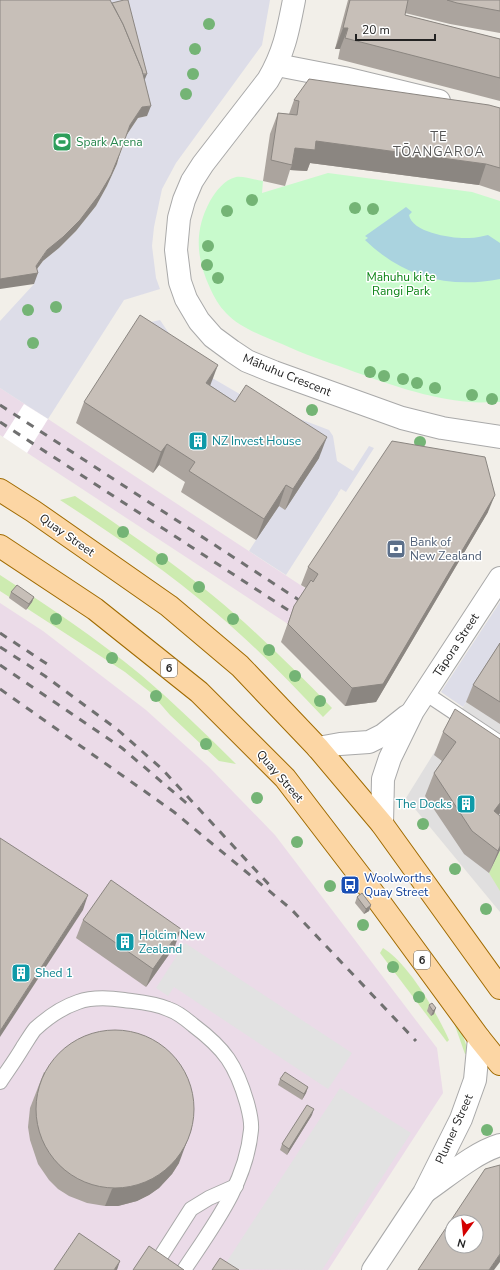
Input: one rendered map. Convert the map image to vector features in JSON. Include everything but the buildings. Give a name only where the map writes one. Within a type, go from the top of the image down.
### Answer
[{"type":"main road","name":"Quay Street","points":[[0,490],[169,606],[240,666],[318,748],[382,824],[500,988]]},
{"type":"main road","name":"Quay Street","points":[[0,546],[95,609],[199,692],[285,778],[370,889],[479,1038],[500,1064]]},
{"type":"street","name":"Māhuhu Crescent","points":[[294,0],[287,34],[277,65],[268,80],[203,164],[184,200],[178,218],[176,250],[180,282],[186,300],[199,321],[213,337],[247,361],[402,418],[442,428],[500,437]]},
{"type":"street","points":[[277,65],[344,78],[456,105]]},
{"type":"street","name":"Tāpora Street","points":[[382,824],[383,779],[390,758],[413,711],[500,578]]},
{"type":"street","name":"Tāpora Street","points":[[318,748],[340,744],[369,742],[383,735],[413,711]]},
{"type":"street","name":"Plumer Street","points":[[373,1270],[424,1193],[461,1119],[475,1080],[479,1038]]},
{"type":"street","name":"Plumer Street","points":[[424,1193],[487,1150],[500,1145]]},
{"type":"lane","points":[[425,693],[500,742]]},
{"type":"lane","points":[[0,1082],[34,1030],[64,1008],[80,1001],[113,999],[152,1004],[169,1009],[211,1038],[227,1055],[236,1072],[243,1089],[249,1111],[251,1128],[245,1165],[236,1186],[216,1223],[184,1270]]},
{"type":"lane","points":[[152,1270],[192,1209],[209,1198],[236,1186]]},
{"type":"shaded area","points":[[99,0],[270,0],[262,45],[176,163],[162,189],[154,227],[152,246],[156,278],[160,289],[124,300],[48,419],[0,388],[0,321],[34,284],[32,276],[43,261],[76,231],[96,206],[117,164],[126,136],[138,118],[147,116]]},
{"type":"shaded area","points":[[160,320],[181,351],[207,375],[250,400],[329,430],[333,436],[337,461],[353,471],[369,446],[374,448],[346,492],[341,489],[338,493],[286,575],[249,551],[256,540],[228,423],[143,324]]},
{"type":"shaded area","points":[[0,388],[311,592],[305,598],[288,624],[0,435]]},
{"type":"shaded area","points":[[500,602],[500,650],[463,707],[441,692]]},
{"type":"shaded area","points":[[0,603],[43,631],[146,710],[209,767],[275,835],[437,1048],[443,1093],[328,1270],[0,1270]]},
{"type":"shaded area","points":[[500,650],[500,912],[406,798]]},
{"type":"shaded area","points":[[185,943],[352,1053],[328,1089],[174,987],[168,996],[156,988]]},
{"type":"shaded area","points":[[340,1088],[411,1133],[322,1270],[222,1269]]},
{"type":"green space","name":"Māhuhu ki te Rangi Park","points":[[328,173],[472,192],[500,201],[500,402],[474,402],[439,398],[376,380],[260,335],[238,323],[221,307],[213,295],[205,277],[199,244],[201,223],[210,201],[218,190],[224,183],[236,177],[263,181],[262,193]]},
{"type":"green space","points":[[75,496],[127,531],[211,594],[273,649],[332,708],[323,717],[258,650],[230,625],[179,583],[140,554],[60,500]]},
{"type":"green space","points":[[0,575],[36,598],[124,661],[177,707],[236,764],[219,761],[170,715],[150,692],[125,672],[0,591]]},
{"type":"green space","points":[[500,850],[500,891],[489,873]]},
{"type":"green space","points":[[399,940],[458,1022],[469,1053],[465,1054],[453,1020],[397,944]]},
{"type":"green space","points":[[383,948],[393,955],[421,990],[444,1029],[449,1040],[447,1042],[380,953]]},
{"type":"water","points":[[406,207],[412,212],[409,215],[412,221],[418,226],[434,234],[462,238],[474,238],[488,235],[500,243],[500,279],[481,282],[463,282],[445,281],[428,277],[395,263],[365,240],[368,238],[365,236]]},
{"type":"pier","points":[[24,404],[48,419],[27,453],[3,437]]},
{"type":"railway","points":[[0,405],[302,602]]},
{"type":"railway","points":[[0,422],[294,614]]},
{"type":"railway","points":[[0,633],[47,664]]},
{"type":"railway","points":[[0,647],[45,676],[118,730],[162,769],[274,890]]},
{"type":"railway","points":[[0,665],[122,748],[191,807]]},
{"type":"railway","points":[[0,689],[174,812],[291,909],[416,1041]]},
{"type":"place","name":"Spark Arena","points":[[62,142]]},
{"type":"place","name":"NZ Invest House","points":[[198,441]]},
{"type":"place","name":"Bank of New Zealand","points":[[396,549]]},
{"type":"place","name":"The Docks","points":[[466,804]]},
{"type":"place","name":"Woolworths Quay Street","points":[[350,885]]},
{"type":"place","name":"Holcim New Zealand","points":[[125,942]]},
{"type":"place","name":"Shed 1","points":[[21,973]]},
{"type":"district","name":"TE TŌANGAROA","points":[[439,144]]}]
